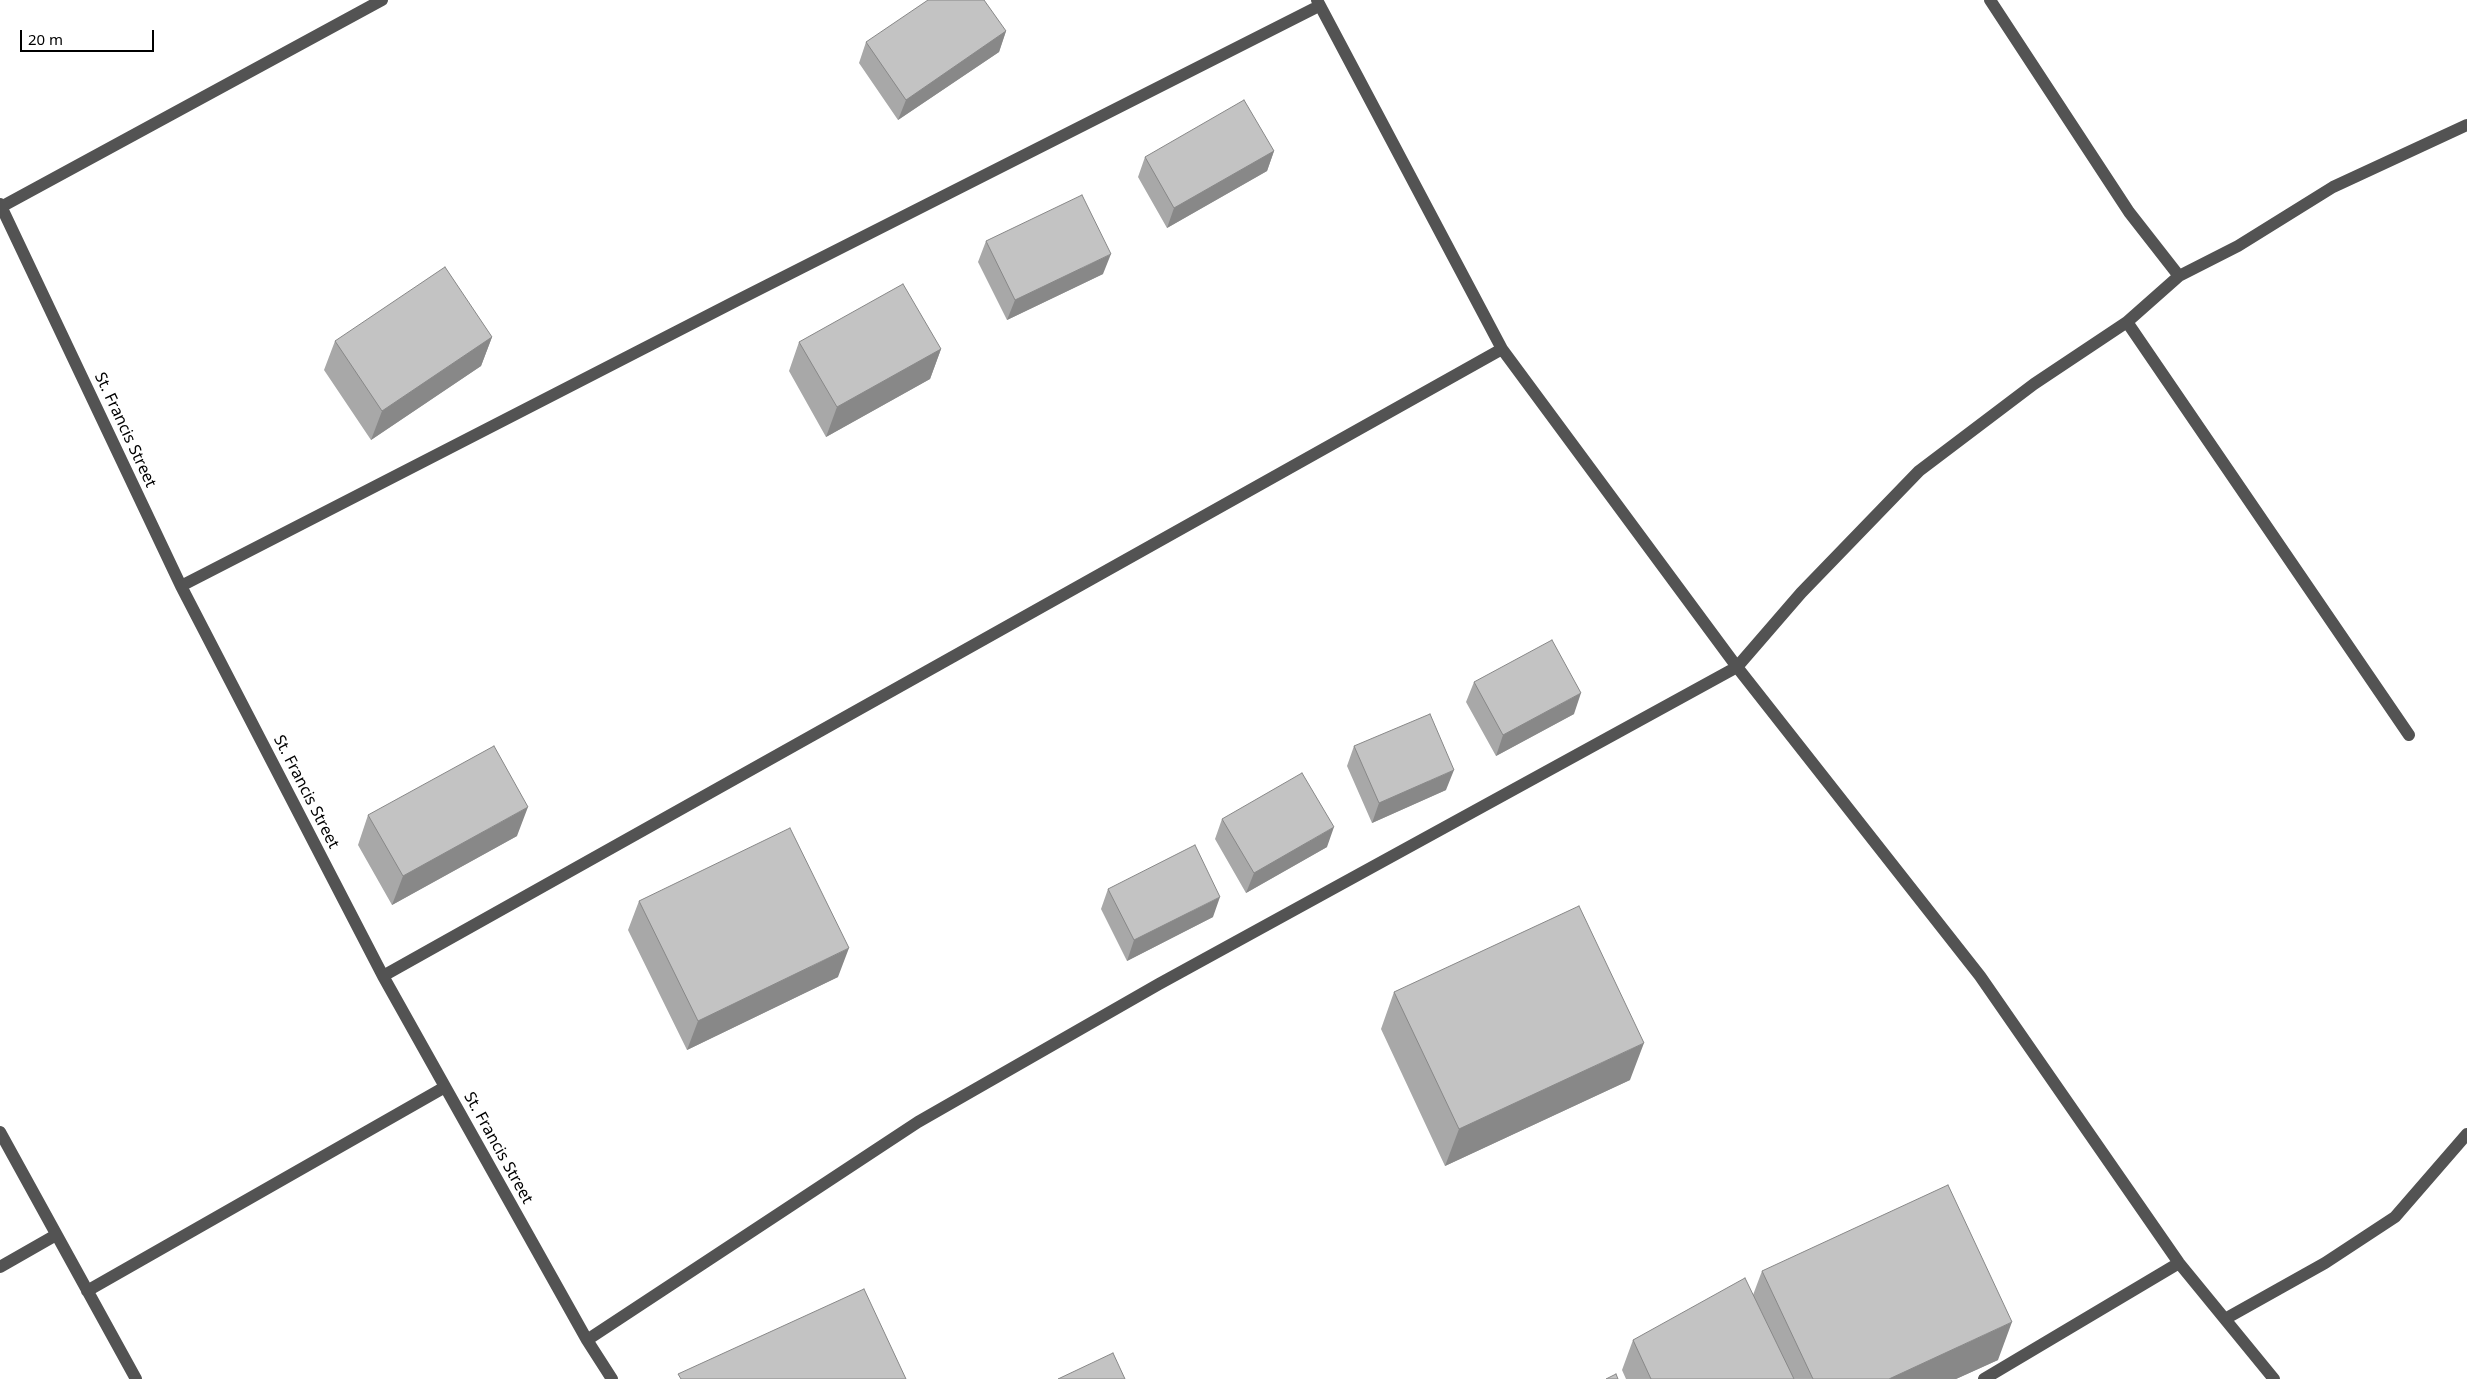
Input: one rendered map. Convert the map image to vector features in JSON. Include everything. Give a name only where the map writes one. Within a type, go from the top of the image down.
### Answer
[{"type":"street","points":[[1,206],[382,0]]},
{"type":"street","points":[[1990,0],[2129,212],[2179,276]]},
{"type":"street","points":[[181,586],[1318,3],[1502,349],[1737,668],[1980,976],[2178,1263],[2274,1379]]},
{"type":"street","points":[[587,1340],[918,1122],[1168,979],[1737,668],[1801,593],[1919,471],[2034,384],[2127,322],[2179,276],[2238,246],[2333,187],[2467,125]]},
{"type":"street","name":"St. Francis Street","points":[[1,206],[181,586],[383,976],[587,1340],[612,1379]]},
{"type":"street","points":[[2127,322],[2409,735]]},
{"type":"street","points":[[383,976],[1502,349]]},
{"type":"street","points":[[87,1291],[445,1087]]},
{"type":"street","points":[[0,1132],[136,1379]]},
{"type":"street","points":[[2225,1319],[2325,1263],[2395,1217],[2467,1134]]},
{"type":"street","points":[[0,1266],[56,1235]]},
{"type":"street","points":[[1984,1379],[2178,1263]]},
{"type":"building","points":[[928,0],[984,0],[1006,31],[906,100],[866,42]]},
{"type":"building","points":[[1244,100],[1274,151],[1174,208],[1145,157]]},
{"type":"building","points":[[1082,195],[1111,254],[1015,300],[986,241]]},
{"type":"building","points":[[445,267],[492,337],[382,411],[335,341]]},
{"type":"building","points":[[903,284],[941,349],[837,407],[799,342]]},
{"type":"building","points":[[1552,640],[1581,693],[1503,735],[1474,682]]},
{"type":"building","points":[[1430,714],[1454,770],[1379,803],[1354,746]]},
{"type":"building","points":[[494,746],[528,807],[403,876],[368,815]]},
{"type":"building","points":[[1302,773],[1334,827],[1254,873],[1222,819]]},
{"type":"building","points":[[790,828],[849,948],[698,1021],[639,901]]},
{"type":"building","points":[[1195,845],[1220,897],[1134,940],[1108,889]]},
{"type":"building","points":[[1579,906],[1644,1043],[1459,1129],[1394,992]]},
{"type":"building","points":[[1948,1185],[2012,1322],[1889,1379],[1813,1379],[1762,1271]]},
{"type":"building","points":[[1745,1278],[1794,1379],[1651,1379],[1633,1340]]},
{"type":"building","points":[[864,1289],[906,1379],[681,1379],[678,1374]]},
{"type":"building","points":[[1113,1353],[1125,1379],[1058,1379]]},
{"type":"building","points":[[1616,1374],[1618,1379],[1606,1379]]}]
